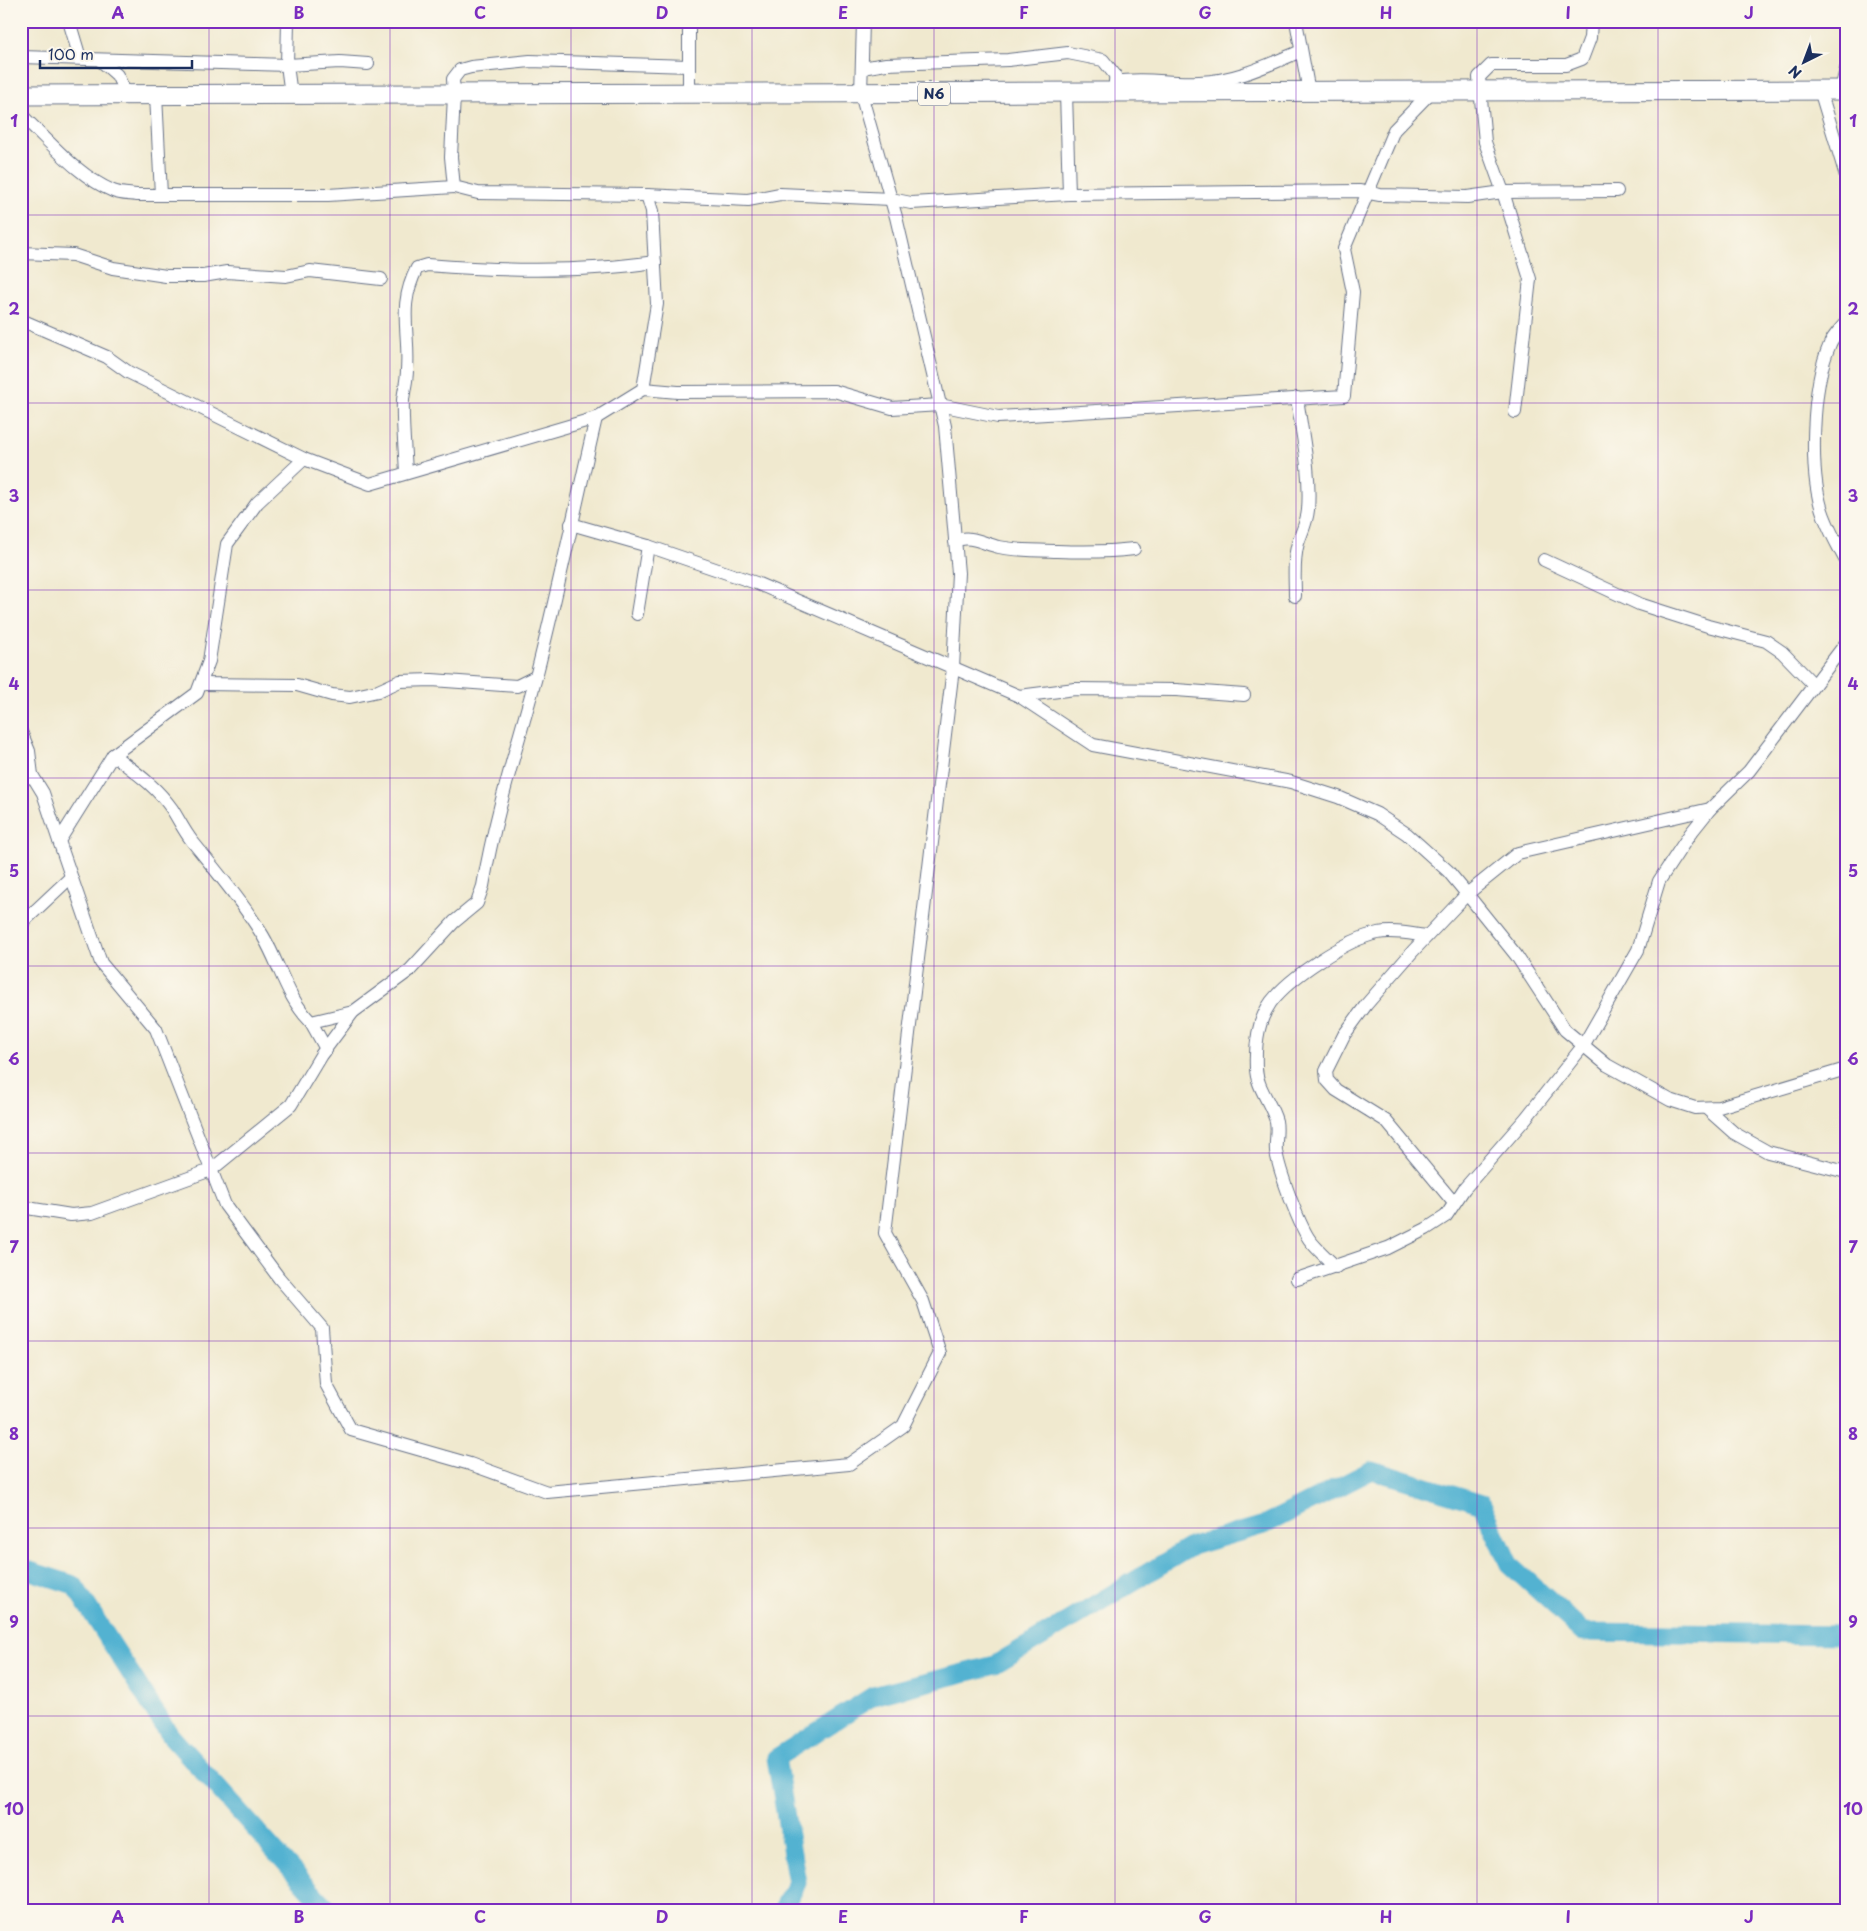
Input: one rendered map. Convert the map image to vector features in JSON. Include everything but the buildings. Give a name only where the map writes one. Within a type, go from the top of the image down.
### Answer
[{"type":"highway","name":"N6","points":[[21,95],[1066,93],[1115,88],[1309,92],[1843,90]]},
{"type":"street","points":[[69,21],[80,58]]},
{"type":"street","points":[[288,21],[286,65],[291,95]]},
{"type":"street","points":[[689,21],[689,94]]},
{"type":"street","points":[[21,732],[28,751],[27,778],[43,793],[101,963],[156,1029],[225,1205],[279,1278],[322,1328],[326,1384],[351,1430],[470,1464],[547,1492],[849,1464],[902,1426],[940,1353],[924,1301],[885,1233],[953,668],[958,573],[945,426],[891,199],[861,94],[863,21]]},
{"type":"street","points":[[1296,21],[1309,92]]},
{"type":"street","points":[[1515,412],[1530,278],[1504,192],[1485,142],[1479,76],[1490,65],[1566,64],[1582,59],[1590,38],[1591,21]]},
{"type":"street","points":[[1845,21],[1846,34]]},
{"type":"street","points":[[862,68],[886,64],[1008,60],[1068,53],[1102,60],[1115,75],[1115,88],[1137,79],[1199,82],[1238,77],[1301,51]]},
{"type":"street","points":[[21,57],[286,65],[340,62],[368,64]]},
{"type":"street","points":[[100,60],[117,75],[127,96]]},
{"type":"street","points":[[454,187],[451,157],[453,79],[460,70],[471,67],[530,61],[689,66]]},
{"type":"street","points":[[1843,90],[1846,68]]},
{"type":"street","points":[[1820,90],[1845,172]]},
{"type":"street","points":[[21,320],[107,357],[128,372],[304,460],[370,484],[596,418],[643,389],[678,392],[834,391],[892,408],[940,405],[998,417],[1344,396],[1353,292],[1344,249],[1394,130],[1431,92]]},
{"type":"street","points":[[1066,93],[1069,194]]},
{"type":"street","points":[[156,96],[161,195]]},
{"type":"street","points":[[21,115],[74,164],[97,182],[115,192],[136,195],[328,195],[454,187],[478,193],[647,194],[748,200],[780,194],[891,199],[911,203],[1069,194],[1359,191],[1467,197],[1504,192],[1617,190]]},
{"type":"street","points":[[643,389],[657,304],[652,211],[647,194]]},
{"type":"street","points":[[21,253],[72,255],[113,268],[166,276],[203,276],[227,272],[286,276],[310,271],[381,280]]},
{"type":"street","points":[[406,473],[403,402],[408,369],[404,313],[408,292],[417,268],[427,265],[525,270],[601,269],[654,262]]},
{"type":"street","points":[[1846,322],[1830,342],[1821,372],[1815,426],[1815,479],[1823,515],[1846,561]]},
{"type":"street","points":[[1295,596],[1295,560],[1298,544],[1306,524],[1308,507],[1306,470],[1297,398]]},
{"type":"street","points":[[21,1207],[71,1215],[92,1213],[211,1170],[291,1104],[326,1049],[353,1012],[410,970],[454,922],[477,902],[483,886],[506,779],[535,677],[596,418]]},
{"type":"street","points":[[59,841],[113,756],[197,693],[209,662],[227,544],[257,503],[304,460]]},
{"type":"street","points":[[571,524],[648,546],[756,583],[1019,696],[1093,745],[1291,782],[1338,797],[1377,814],[1407,834],[1448,871],[1516,955],[1565,1030],[1607,1065],[1670,1100],[1695,1108],[1706,1108],[1743,1101],[1846,1069]]},
{"type":"street","points":[[955,541],[970,538],[1001,548],[1029,551],[1085,553],[1134,549]]},
{"type":"street","points":[[637,614],[648,546]]},
{"type":"street","points":[[1544,560],[1639,604],[1766,641],[1782,652],[1814,684]]},
{"type":"street","points":[[1296,1279],[1388,1248],[1426,1229],[1446,1216],[1454,1203],[1584,1046],[1638,950],[1659,881],[1690,834],[1710,809],[1749,771],[1846,642]]},
{"type":"street","points":[[200,684],[297,685],[332,695],[350,697],[378,691],[400,681],[432,680],[517,686],[535,677]]},
{"type":"street","points":[[1019,696],[1075,689],[1176,690],[1244,695]]},
{"type":"street","points":[[113,756],[146,780],[172,810],[185,832],[249,914],[273,954],[286,986],[311,1022],[326,1049]]},
{"type":"street","points":[[1454,1203],[1386,1121],[1336,1090],[1327,1080],[1326,1071],[1344,1035],[1366,1005],[1467,894],[1518,853],[1710,809]]},
{"type":"street","points":[[21,924],[71,877]]},
{"type":"street","points":[[1336,1267],[1310,1240],[1279,1163],[1276,1148],[1278,1133],[1276,1120],[1256,1071],[1256,1047],[1260,1024],[1270,1003],[1283,989],[1348,943],[1380,932],[1427,936]]},
{"type":"street","points":[[311,1022],[353,1012]]},
{"type":"street","points":[[1706,1108],[1734,1133],[1768,1152],[1846,1172]]},
{"type":"waterway","points":[[782,1910],[797,1883],[776,1758],[873,1696],[995,1665],[1192,1546],[1264,1525],[1372,1470],[1482,1504],[1509,1564],[1584,1632],[1846,1635]]},
{"type":"waterway","points":[[21,1568],[74,1585],[170,1735],[321,1902],[331,1910]]}]
